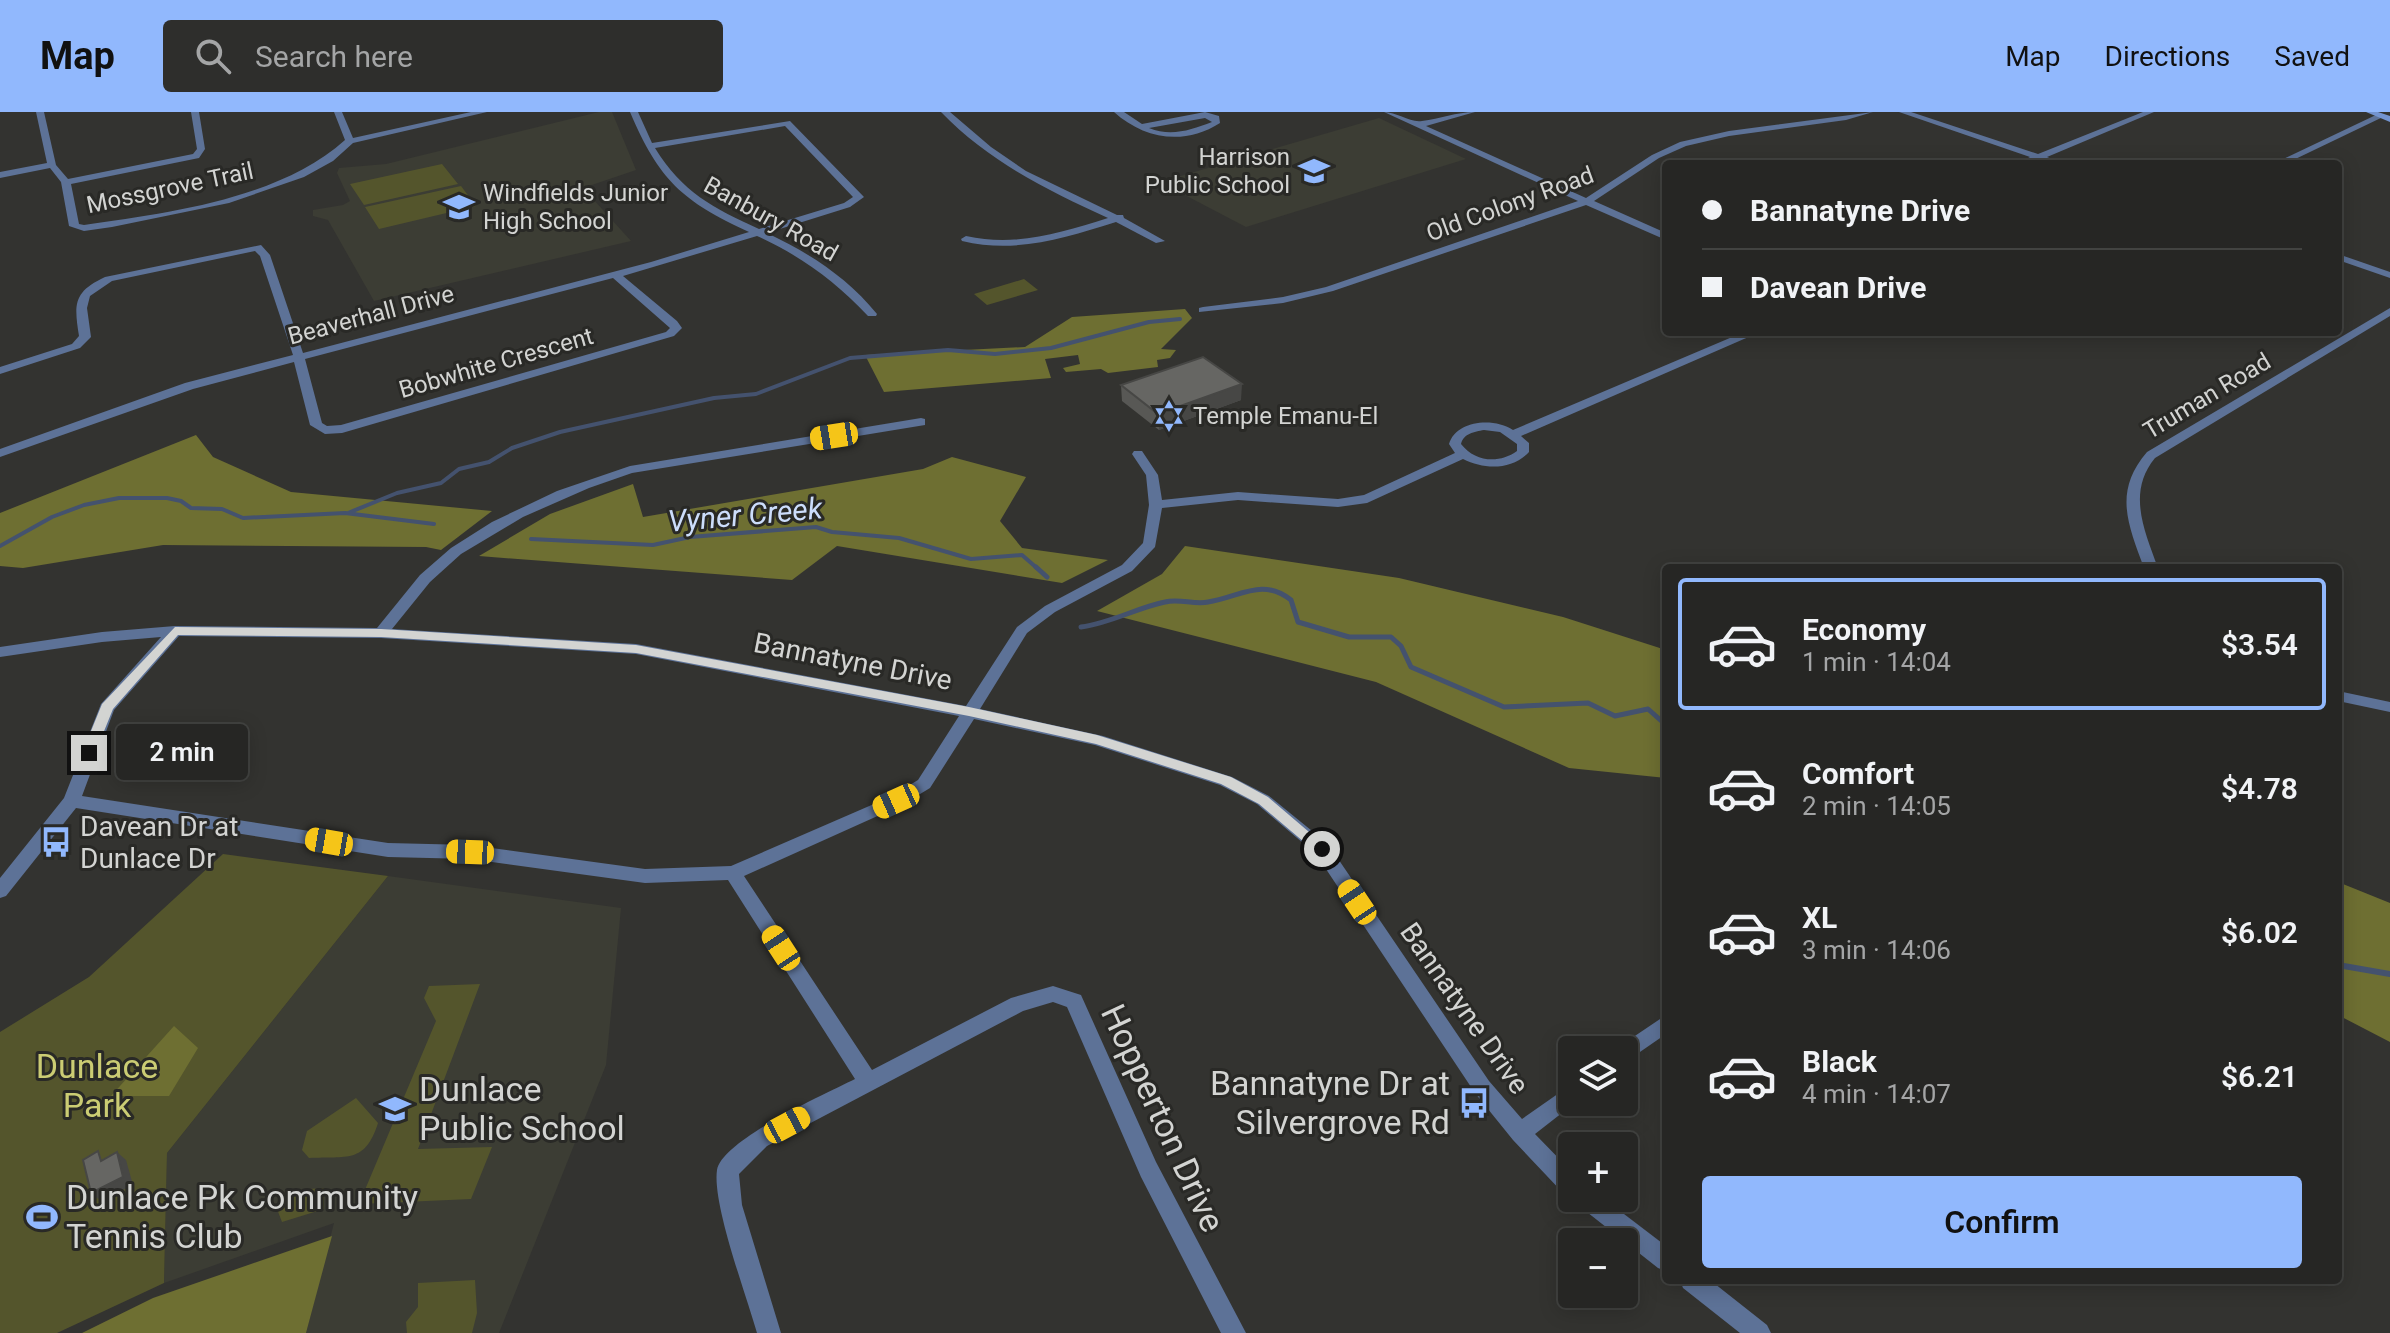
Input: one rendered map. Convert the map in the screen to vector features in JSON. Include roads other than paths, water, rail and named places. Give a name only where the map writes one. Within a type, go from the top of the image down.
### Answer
[{"type":"main road","points":[[2370,112],[2386,117]]},
{"type":"street","name":"Mossgrove Trail","points":[[40,112],[52,165],[66,182],[74,226],[84,228],[106,226],[277,186],[322,164],[350,141]]},
{"type":"street","points":[[66,182],[196,156],[201,149],[195,112]]},
{"type":"street","points":[[338,112],[350,141],[483,112]]},
{"type":"street","name":"Banbury Road","points":[[634,112],[662,171],[693,201],[822,267],[872,314]]},
{"type":"street","points":[[945,112],[998,157],[1036,180],[1120,217],[1160,241]]},
{"type":"street","points":[[1118,112],[1138,127],[1155,136],[1204,128],[1216,123],[1216,118],[1205,115],[1138,127]]},
{"type":"street","points":[[1388,112],[1662,235]]},
{"type":"street","points":[[1418,125],[1471,112]]},
{"type":"street","name":"Old Colony Road","points":[[1203,310],[1291,299],[1338,287],[1587,201],[1613,187],[1640,164],[1681,145],[1717,136],[1837,121],[1869,112]]},
{"type":"street","points":[[1903,112],[2048,160]]},
{"type":"street","points":[[2032,160],[2150,112]]},
{"type":"street","points":[[2287,160],[2386,117]]},
{"type":"street","name":"Beaverhall Drive","points":[[0,453],[161,395],[616,275],[847,205],[859,197],[787,123],[649,146]]},
{"type":"street","points":[[0,175],[52,165]]},
{"type":"street","points":[[966,239],[990,246],[1042,241],[1120,217]]},
{"type":"street","points":[[0,371],[76,346],[85,337],[83,295],[88,288],[109,279],[257,247],[265,255],[299,357]]},
{"type":"street","points":[[2342,258],[2390,275]]},
{"type":"street","name":"Bobwhite Crescent","points":[[299,357],[316,425],[325,430],[342,429],[670,334],[676,328],[616,275]]},
{"type":"street","name":"Truman Road","points":[[2150,564],[2130,504],[2131,490],[2142,464],[2151,455],[2390,311]]},
{"type":"street","points":[[1514,434],[1745,336]]},
{"type":"street","points":[[381,633],[419,584],[454,552],[521,511],[586,484],[630,470],[921,422]]},
{"type":"street","points":[[1484,426],[1514,434],[1524,446],[1523,452],[1513,460],[1491,463],[1464,454],[1455,444],[1465,430],[1484,426]]},
{"type":"street","points":[[72,801],[388,850],[470,852],[645,876],[733,873],[896,801],[924,784],[1022,630],[1050,609],[1127,568],[1150,544],[1156,505],[1152,475],[1138,454]]},
{"type":"street","points":[[1156,505],[1238,496],[1338,503],[1367,499],[1464,454]]},
{"type":"street","points":[[0,891],[72,801],[107,708],[175,631]]},
{"type":"street","name":"Bannatyne Drive","points":[[0,652],[102,637],[175,631],[381,633],[636,649],[969,712],[1097,740],[1226,781],[1263,800],[1322,849],[1482,1087],[1558,1172]]},
{"type":"street","points":[[2342,697],[2390,707]]},
{"type":"street","points":[[733,873],[868,1082]]},
{"type":"street","name":"Hopperton Drive","points":[[769,1333],[731,1205],[728,1170],[760,1139],[1018,1004],[1053,994],[1074,1001],[1090,1043],[1193,1258],[1234,1333]]},
{"type":"street","points":[[1638,1044],[1662,1026]]},
{"type":"street","points":[[1520,1133],[1558,1104]]},
{"type":"street","points":[[1604,1212],[1662,1257]]},
{"type":"street","points":[[1696,1284],[1759,1333]]},
{"type":"waterway","points":[[348,513],[397,493],[441,483],[459,469],[489,462],[512,448],[560,432],[714,398],[756,394],[850,358],[948,350],[995,354],[1051,348],[1149,322],[1180,319]]},
{"type":"waterway","name":"Vyner Creek","points":[[0,546],[52,517],[84,505],[119,498],[167,498],[181,501],[191,508],[222,509],[243,518],[345,513],[434,524]]},
{"type":"waterway","name":"Vyner Creek","points":[[531,539],[653,545],[690,537],[816,527],[832,532],[899,538],[971,559],[1022,555],[1038,569]]},
{"type":"waterway","name":"Vyner Creek","points":[[1036,567],[1047,577]]},
{"type":"waterway","name":"Vyner Creek","points":[[1081,627],[1165,602],[1203,603],[1251,590],[1270,590],[1291,600],[1298,622],[1349,637],[1391,637],[1401,646],[1411,667],[1504,707],[1588,703],[1615,716],[1648,709],[1662,721]]},
{"type":"waterway","name":"Vyner Creek","points":[[2342,966],[2390,974]]},
{"type":"place","name":"Harrison Public School","points":[[1314,171]]},
{"type":"place","name":"Windfields Junior High School","points":[[459,207]]},
{"type":"place","name":"Temple Emanu-El","points":[[1169,416]]},
{"type":"place","name":"Davean Dr at Dunlace Dr","points":[[56,842]]},
{"type":"place","name":"Bannatyne Dr at Silvergrove Rd","points":[[1474,1103]]},
{"type":"place","name":"Dunlace Public School","points":[[395,1109]]},
{"type":"place","name":"Dunlace Pk Community Tennis Club","points":[[42,1217]]},
{"type":"park label","name":"Dunlace Park","points":[[97,1086]]}]
